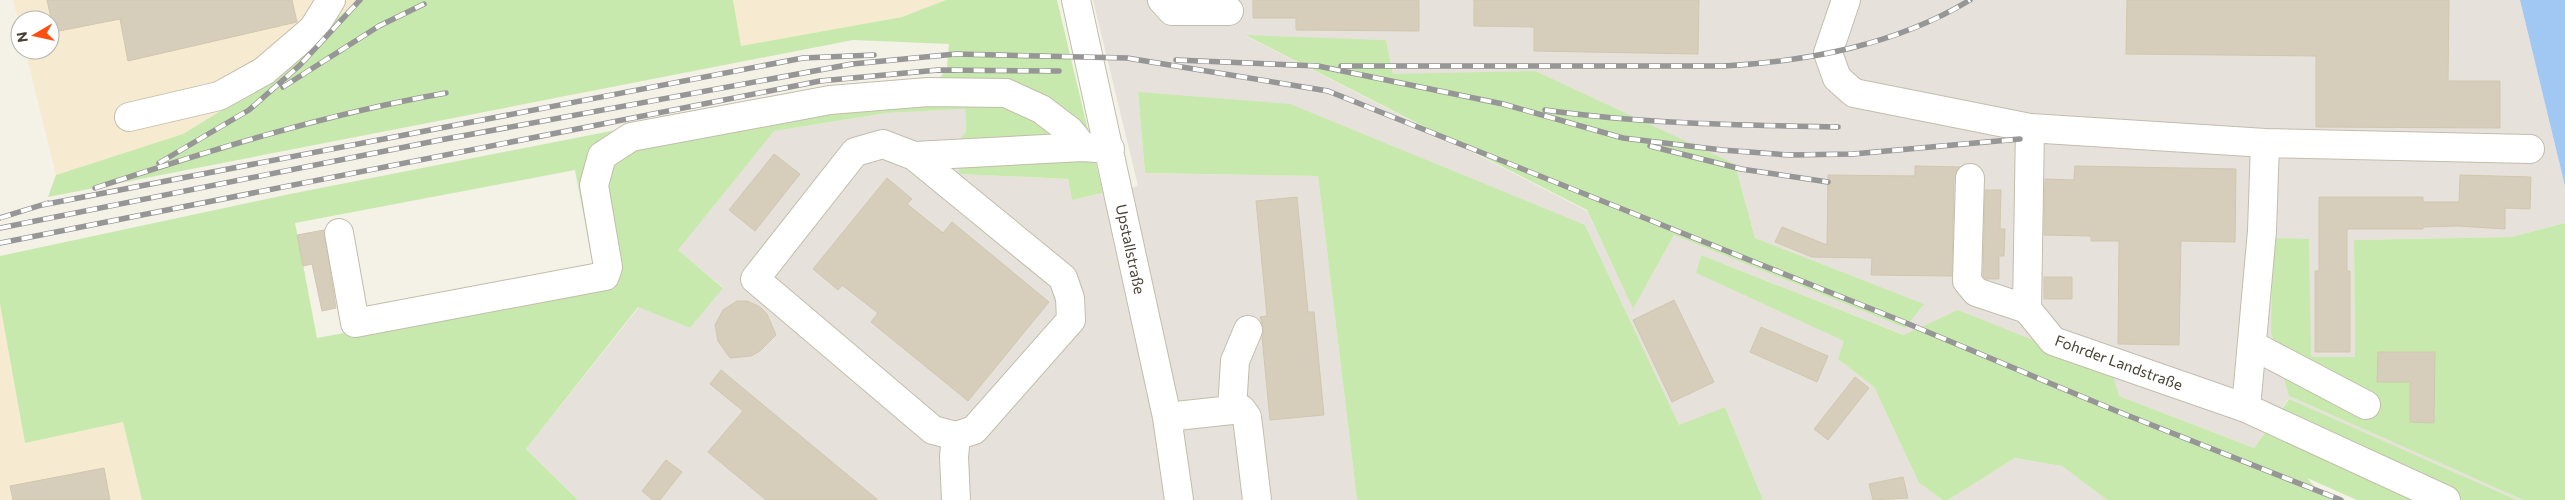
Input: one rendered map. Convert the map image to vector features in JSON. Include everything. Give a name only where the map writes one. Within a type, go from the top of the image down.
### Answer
[{"type":"street","points":[[130,118],[219,96],[264,71],[313,29],[331,0]]},
{"type":"street","name":"Upstallstraße","points":[[1076,0],[1167,417],[1179,500]]},
{"type":"street","points":[[1162,0],[1172,11],[1229,11]]},
{"type":"street","points":[[1846,0],[1828,53],[1837,78],[1854,93],[2030,128],[2264,143],[2530,149]]},
{"type":"street","points":[[339,233],[355,323],[605,276],[608,267],[594,185],[602,156],[631,137],[830,100],[928,92],[967,92],[1006,94],[1041,109],[1070,131],[1083,147]]},
{"type":"street","points":[[1970,178],[1967,281],[1976,292],[2027,309],[2030,128]]},
{"type":"street","points":[[2246,408],[2262,231],[2264,143]]},
{"type":"street","points":[[883,144],[914,156],[1063,278],[1070,298],[1072,320],[974,430],[956,436],[933,430],[755,279],[855,152],[883,144]]},
{"type":"street","points":[[914,156],[1083,147],[1110,149]]},
{"type":"street","name":"Fohrder Landstraße","points":[[2027,309],[2053,341],[2246,408],[2446,500]]},
{"type":"street","points":[[1232,409],[1235,361],[1248,330]]},
{"type":"street","points":[[2252,345],[2366,405]]},
{"type":"street","points":[[1167,417],[1241,409],[1247,417],[1257,500]]},
{"type":"street","points":[[956,436],[954,457],[956,500]]},
{"type":"shaded area","points":[[13,0],[358,0],[258,88],[186,133],[56,175],[27,60],[60,60],[60,10],[16,10]]},
{"type":"shaded area","points":[[733,0],[946,0],[902,17],[741,47]]},
{"type":"shaded area","points":[[1093,0],[2520,0],[2565,186],[2565,223],[2511,237],[2354,240],[2355,357],[2310,357],[2309,240],[2273,238],[2289,396],[2523,500],[2517,500],[2288,399],[2254,448],[2119,396],[1959,310],[1905,335],[1701,255],[1697,273],[1845,341],[1838,359],[1874,387],[1919,483],[1943,500],[1763,500],[1725,407],[1679,426],[1585,225],[1138,92],[1145,173],[1318,176],[1357,500],[578,500],[526,449],[639,307],[690,328],[723,287],[677,250],[774,131],[887,113],[965,109],[966,132],[960,174],[1068,179],[1072,200],[1138,186]],"holes":[[[1246,36],[1386,40],[1393,74],[1735,164],[1755,238],[1923,304],[1905,328],[1674,235],[1633,308],[1587,211]]]},
{"type":"shaded area","points":[[0,304],[25,443],[123,422],[142,500],[0,500]]},
{"type":"shaded area","points":[[2015,458],[2062,466],[2107,500],[1948,500]]},
{"type":"green space","points":[[358,0],[733,0],[741,46],[902,17],[946,0],[1057,0],[1103,193],[1072,200],[1068,179],[959,174],[960,139],[966,132],[965,109],[887,113],[774,131],[678,250],[723,288],[690,328],[638,307],[526,449],[578,500],[142,500],[123,422],[25,443],[0,304],[0,256],[290,194],[794,95],[940,78],[947,67],[949,44],[853,40],[48,197],[56,175],[183,134],[258,88]],"holes":[[[575,170],[597,286],[317,338],[295,223]]]},
{"type":"green space","points":[[1245,35],[1386,40],[1393,74],[1535,71],[1735,164],[1755,238],[1924,304],[1905,328],[1674,235],[1633,309],[1587,210]]},
{"type":"green space","points":[[1138,92],[1290,104],[1585,225],[1679,425],[1725,407],[1763,500],[1357,500],[1318,176],[1145,173]]},
{"type":"green space","points":[[2565,223],[2565,500],[2523,500],[2289,396],[2271,332],[2273,238],[2309,239],[2311,357],[2355,357],[2354,240],[2511,237]]},
{"type":"green space","points":[[1701,255],[1904,335],[1958,310],[2112,372],[2119,396],[2254,448],[2289,399],[2517,500],[2357,500],[2307,478],[2320,493],[2336,500],[2107,500],[2062,466],[2015,458],[1948,500],[1943,500],[1919,483],[1874,387],[1838,359],[1844,341],[1696,273]]},
{"type":"water","points":[[2520,0],[2565,0],[2565,186]]},
{"type":"building","points":[[47,0],[292,0],[297,22],[128,61],[120,19],[60,31],[60,10],[49,10]]},
{"type":"building","points":[[1253,0],[1419,0],[1419,31],[1296,30],[1296,18],[1253,18]]},
{"type":"building","points":[[1474,0],[1699,0],[1698,54],[1534,51],[1534,27],[1474,26]]},
{"type":"building","points":[[2127,0],[2449,0],[2448,81],[2500,81],[2500,128],[2316,127],[2316,56],[2126,54]]},
{"type":"building","points":[[774,154],[800,174],[755,231],[729,210]]},
{"type":"building","points":[[1915,166],[1960,167],[1954,178],[1952,276],[1871,275],[1872,258],[1812,257],[1775,242],[1782,227],[1827,245],[1828,175],[1915,176]]},
{"type":"building","points":[[2075,166],[2236,169],[2235,242],[2181,241],[2179,345],[2118,344],[2119,241],[2091,241],[2091,236],[2044,235],[2045,179],[2074,180]]},
{"type":"building","points":[[2460,175],[2531,177],[2530,209],[2505,208],[2505,229],[2458,226],[2423,227],[2423,229],[2347,229],[2347,271],[2350,271],[2350,352],[2315,352],[2315,271],[2319,271],[2319,197],[2423,197],[2423,202],[2459,202]]},
{"type":"building","points":[[887,178],[912,199],[907,204],[943,233],[952,222],[1049,302],[968,401],[871,322],[878,313],[842,285],[838,290],[813,269]]},
{"type":"building","points":[[1985,190],[2001,190],[2000,229],[2005,229],[2004,256],[1999,256],[1999,279],[1986,279],[1983,276]]},
{"type":"building","points":[[1297,197],[1308,312],[1314,312],[1324,415],[1270,420],[1262,337],[1264,329],[1260,317],[1267,316],[1256,201]]},
{"type":"building","points":[[324,230],[336,308],[322,311],[312,264],[303,266],[297,235]]},
{"type":"building","points":[[2044,277],[2072,277],[2072,299],[2044,299]]},
{"type":"building","points":[[1674,300],[1714,382],[1672,402],[1633,320]]},
{"type":"building","points":[[737,301],[747,301],[760,307],[767,314],[776,335],[760,351],[751,356],[730,358],[718,341],[715,325],[723,310]]},
{"type":"building","points":[[1761,327],[1828,356],[1817,382],[1750,352]]},
{"type":"building","points":[[2378,352],[2435,352],[2434,423],[2410,422],[2410,382],[2377,382]]},
{"type":"building","points":[[721,370],[878,500],[766,500],[708,452],[743,411],[710,384]]},
{"type":"building","points":[[1855,377],[1869,388],[1828,440],[1814,429]]},
{"type":"building","points":[[666,460],[682,472],[660,500],[653,500],[642,491]]},
{"type":"building","points":[[104,468],[110,500],[13,500],[10,486]]},
{"type":"building","points":[[1903,477],[1908,498],[1873,500],[1869,484]]},
{"type":"railway","points":[[159,163],[249,110],[300,65],[360,0]]},
{"type":"railway","points":[[1341,66],[1724,66],[1756,64],[1820,55],[1882,39],[1942,16],[1970,0]]},
{"type":"railway","points":[[283,87],[379,26],[424,4]]},
{"type":"railway","points":[[0,228],[440,140],[852,64],[956,54],[1127,58],[1328,91],[1899,320],[2114,410],[2341,500]]},
{"type":"railway","points":[[42,205],[803,58],[874,55]]},
{"type":"railway","points":[[1176,60],[1318,66],[1503,104],[1623,138],[1722,150],[1789,155],[1853,154],[2020,139]]},
{"type":"railway","points":[[0,243],[820,81],[938,70],[1059,71]]},
{"type":"railway","points":[[95,188],[182,160],[313,122],[446,93]]},
{"type":"railway","points":[[1545,110],[1654,121],[1838,127]]},
{"type":"railway","points":[[1650,146],[1741,169],[1828,182]]},
{"type":"railway","points":[[0,218],[48,203]]}]
